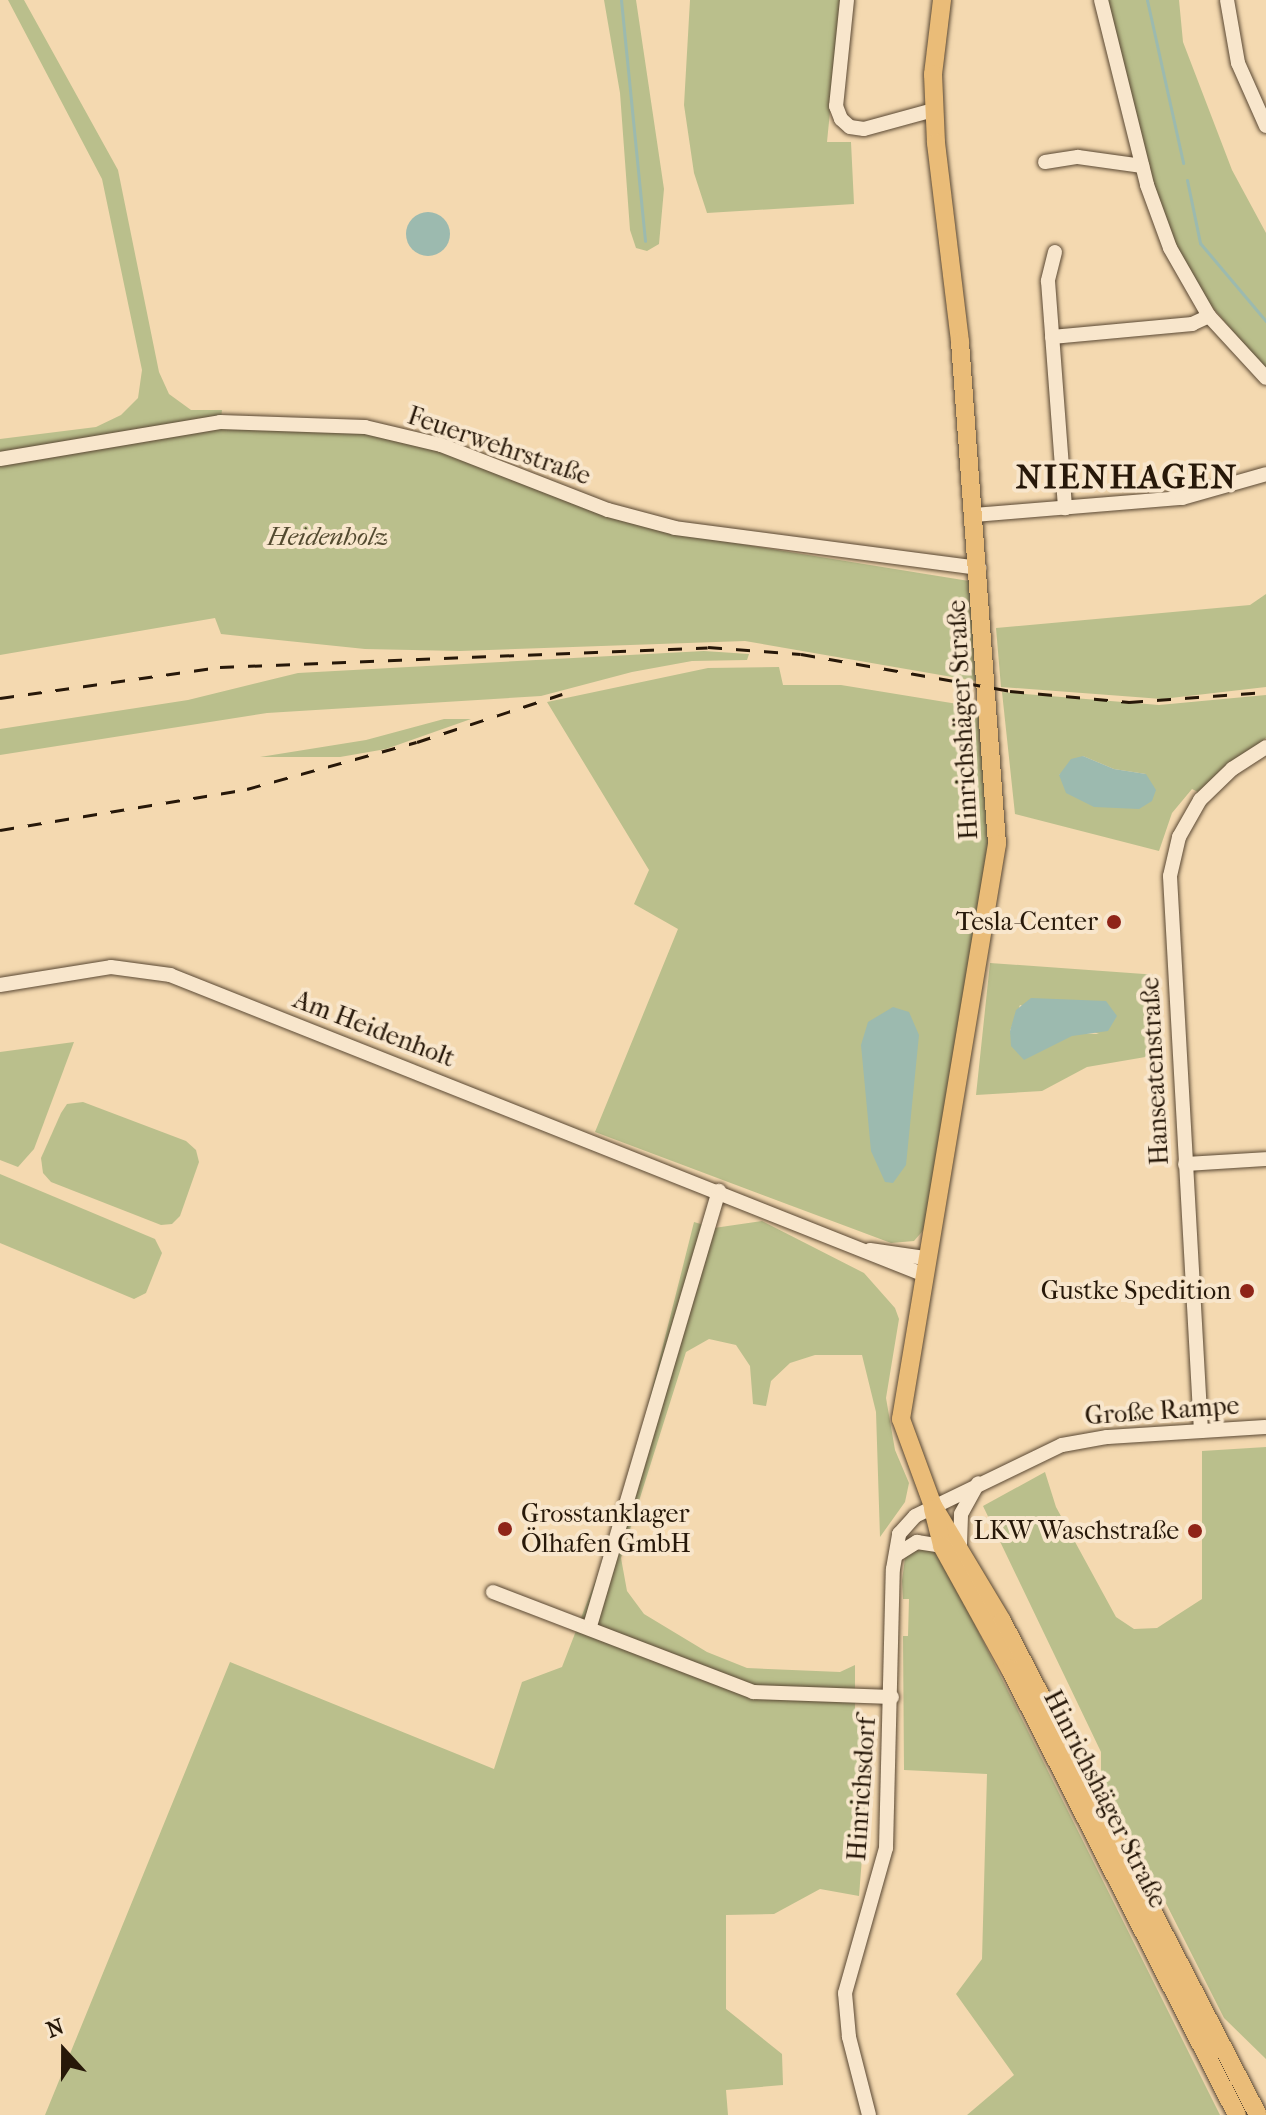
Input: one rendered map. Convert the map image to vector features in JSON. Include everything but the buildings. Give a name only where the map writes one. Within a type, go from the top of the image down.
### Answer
[{"type":"main road","name":"Hinrichshäger Straße","points":[[942,0],[933,110],[979,568],[997,844],[953,1124],[924,1266],[901,1419],[933,1506],[1010,1669],[1237,2115]]},
{"type":"main road","name":"Hinrichshäger Straße","points":[[951,1545],[1256,2111]]},
{"type":"street","points":[[847,0],[836,106],[841,119],[850,127],[864,129],[933,110]]},
{"type":"street","points":[[1101,0],[1142,166],[1170,248],[1209,316],[1266,378]]},
{"type":"street","points":[[1227,0],[1238,63],[1266,126]]},
{"type":"street","points":[[1045,162],[1078,157],[1142,166]]},
{"type":"street","points":[[1055,252],[1048,281],[1065,508]]},
{"type":"street","points":[[1052,337],[1192,324],[1209,316]]},
{"type":"street","name":"Feuerwehrstraße","points":[[0,459],[220,422],[365,427],[441,445],[608,510],[675,528],[979,568]]},
{"type":"street","points":[[974,515],[1182,498],[1266,474]]},
{"type":"street","name":"Hanseatenstraße","points":[[1201,1431],[1169,901],[1172,863],[1179,837],[1200,800],[1232,769],[1266,747]]},
{"type":"street","name":"Am Heidenholt","points":[[0,985],[111,967],[170,975],[866,1250],[924,1266]]},
{"type":"street","points":[[1185,1164],[1266,1159]]},
{"type":"street","points":[[590,1626],[719,1191]]},
{"type":"street","name":"Große Rampe","points":[[933,1506],[1031,1456],[1079,1441],[1266,1427]]},
{"type":"street","points":[[896,1555],[917,1542],[951,1545],[961,1514],[978,1483]]},
{"type":"street","name":"Hinrichsdorf","points":[[869,2115],[845,2007],[848,1976],[886,1848],[896,1555],[907,1523],[933,1506]]},
{"type":"street","points":[[495,1588],[753,1692],[892,1697]]},
{"type":"green space","points":[[8,0],[24,0],[118,170],[159,372],[169,394],[191,410],[222,410],[221,418],[0,453],[0,439],[96,427],[121,415],[138,398],[142,370],[102,179]]},
{"type":"green space","points":[[604,0],[636,0],[664,189],[659,244],[647,251],[636,248],[630,230],[620,93]]},
{"type":"green space","points":[[690,0],[841,0],[827,142],[851,142],[854,204],[707,213],[694,173],[684,105]]},
{"type":"green space","points":[[1106,0],[1179,0],[1183,42],[1232,170],[1266,233],[1266,370],[1196,288],[1158,207]]},
{"type":"green space","name":"Heidenholz","points":[[219,428],[364,432],[438,449],[672,533],[969,581],[981,682],[745,641],[460,651],[365,649],[221,634],[215,618],[0,655],[0,463]]},
{"type":"green space","points":[[1266,594],[1266,687],[1162,699],[1001,687],[996,628],[1250,605]]},
{"type":"green space","points":[[704,651],[749,654],[747,660],[692,661],[632,672],[541,696],[267,713],[0,755],[0,729],[188,700],[298,673]]},
{"type":"green space","points":[[779,667],[783,685],[841,685],[982,708],[991,846],[926,1227],[914,1241],[891,1243],[595,1132],[678,929],[634,904],[649,870],[547,702],[708,668]]},
{"type":"green space","points":[[1002,692],[1159,705],[1266,695],[1266,738],[1198,792],[1192,789],[1172,813],[1159,851],[1015,814]],"holes":[[[1083,756],[1114,769],[1146,774],[1059,775]]]},
{"type":"green space","points":[[444,719],[471,719],[386,749],[340,757],[260,757],[366,740]]},
{"type":"green space","points":[[990,963],[1158,975],[1163,1054],[1087,1067],[1042,1091],[976,1095]],"holes":[[[1020,1005],[1099,1034],[1010,1031]]]},
{"type":"green space","points":[[74,1042],[34,1149],[18,1167],[0,1160],[0,1052]]},
{"type":"green space","points":[[83,1102],[186,1141],[196,1150],[199,1162],[180,1216],[172,1224],[161,1225],[51,1182],[43,1173],[41,1158],[61,1113],[67,1104]]},
{"type":"green space","points":[[0,1174],[155,1239],[162,1253],[146,1293],[134,1299],[0,1243]]},
{"type":"green space","points":[[762,1221],[864,1273],[895,1308],[899,1319],[886,1398],[895,1450],[909,1483],[905,1502],[880,1537],[876,1412],[862,1355],[815,1355],[790,1363],[771,1381],[766,1406],[753,1404],[750,1366],[736,1345],[709,1339],[686,1352],[621,1558],[627,1591],[644,1614],[707,1652],[747,1668],[840,1672],[855,1665],[855,1719],[871,1744],[859,1896],[820,1889],[774,1914],[726,1915],[726,2009],[782,2054],[783,2085],[726,2090],[728,2115],[45,2115],[230,1662],[494,1769],[522,1682],[562,1667],[598,1574],[641,1433],[694,1222],[714,1228]]},
{"type":"green space","points":[[1266,1447],[1266,2059],[1224,2018],[1101,1775],[1101,1752],[983,1506],[1045,1472],[1056,1507],[1116,1617],[1134,1629],[1157,1628],[1202,1599],[1202,1451]]},
{"type":"green space","points":[[931,1549],[940,1555],[1220,2115],[967,2115],[1014,2075],[956,1994],[982,1959],[987,1774],[904,1770],[903,1636],[908,1636],[909,1599],[903,1599],[902,1581],[905,1558],[913,1551]]},
{"type":"water","points":[[428,212],[444,218],[450,234],[444,250],[428,256],[412,250],[406,234],[412,218]]},
{"type":"water","points":[[1083,756],[1114,769],[1146,774],[1156,790],[1152,801],[1139,809],[1094,807],[1066,793],[1059,775],[1071,759]]},
{"type":"water","points":[[1031,998],[1106,1001],[1117,1016],[1108,1031],[1072,1036],[1024,1060],[1011,1046],[1010,1031],[1016,1010]]},
{"type":"water","points":[[893,1007],[909,1012],[919,1035],[906,1165],[893,1183],[885,1182],[871,1151],[861,1045],[868,1022]]},
{"type":"waterway","points":[[621,0],[645,241]]},
{"type":"waterway","points":[[1147,0],[1183,163]]},
{"type":"waterway","points":[[1187,180],[1200,243],[1266,321]]},
{"type":"railway","points":[[0,698],[220,667],[708,647],[801,654],[1010,691],[1129,702],[1266,692]]},
{"type":"railway","points":[[0,830],[247,789],[417,742],[562,694]]},
{"type":"place","name":"Tesla-Center","points":[[1114,922]]},
{"type":"place","name":"Gustke Spedition","points":[[1247,1291]]},
{"type":"place","name":"Grosstanklager Ölhafen GmbH","points":[[505,1529]]},
{"type":"place","name":"LKW Waschstraße","points":[[1195,1531]]},
{"type":"district","name":"NIENHAGEN","points":[[1127,478]]}]
